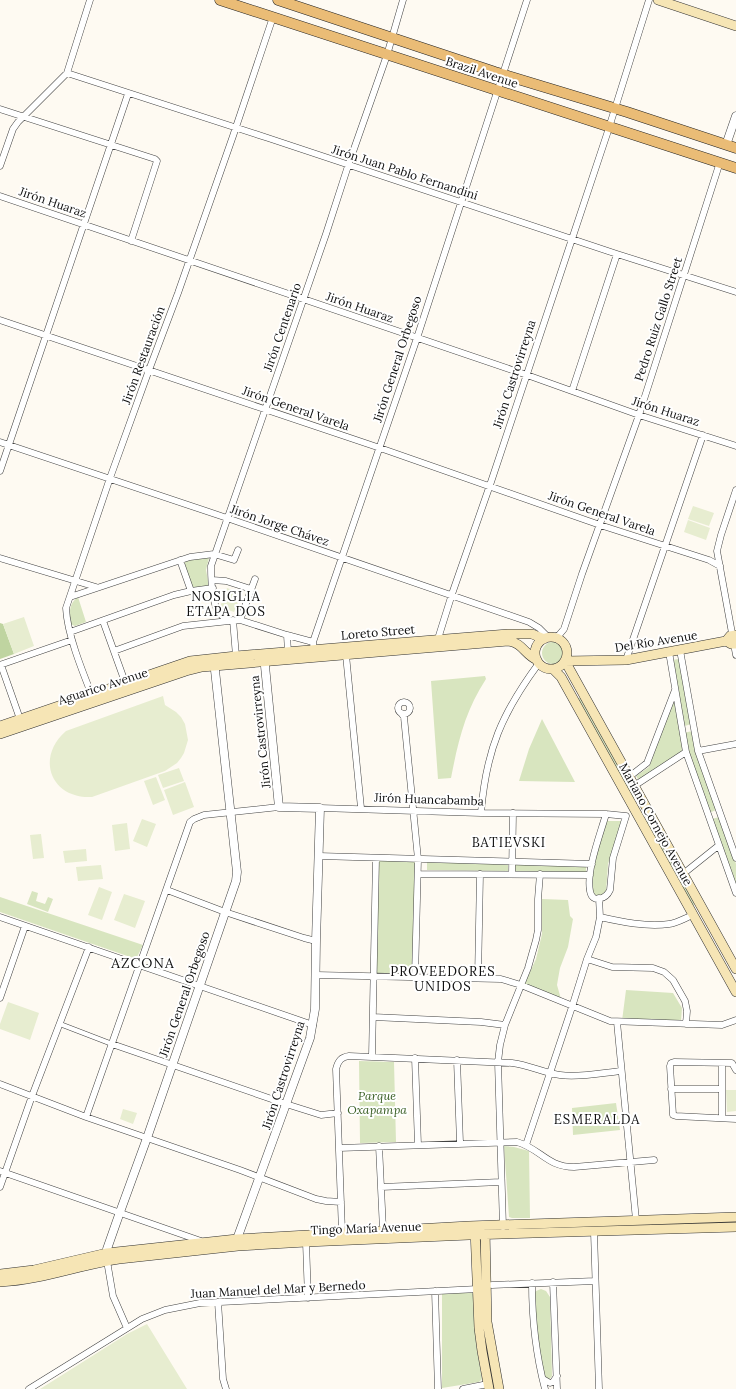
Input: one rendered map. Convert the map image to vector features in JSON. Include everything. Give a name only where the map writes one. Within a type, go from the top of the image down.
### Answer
[{"type":"main road","name":"Brazil Avenue","points":[[220,0],[736,168]]},
{"type":"main road","name":"Brazil Avenue","points":[[279,0],[502,74],[615,108],[731,146]]},
{"type":"main road","points":[[658,0],[736,26]]},
{"type":"main road","name":"Loreto Street","points":[[214,662],[346,654],[525,634],[549,638]]},
{"type":"main road","points":[[549,638],[562,641],[566,648],[565,661],[562,665],[553,669],[545,668],[538,661],[535,650],[537,646],[549,638]]},
{"type":"main road","name":"Del Río Avenue","points":[[565,661],[626,660],[733,640]]},
{"type":"main road","name":"Loreto Street","points":[[214,662],[236,656],[264,658],[313,646],[508,641],[519,644],[531,657],[538,661]]},
{"type":"main road","name":"Del Río Avenue","points":[[566,648],[575,655],[590,660]]},
{"type":"main road","points":[[93,698],[125,682],[190,661],[214,662]]},
{"type":"main road","name":"Mariano Cornejo Avenue","points":[[565,661],[736,969]]},
{"type":"main road","name":"Aguarico Avenue","points":[[0,726],[214,662]]},
{"type":"main road","name":"Mariano Cornejo Avenue","points":[[553,669],[561,677],[736,992]]},
{"type":"main road","points":[[573,699],[582,693]]},
{"type":"main road","name":"Aguarico Avenue","points":[[0,734],[93,698]]},
{"type":"main road","points":[[642,800],[636,801],[635,811],[644,815],[648,810]]},
{"type":"main road","points":[[692,914],[700,916],[702,908]]},
{"type":"main road","name":"Tingo María Avenue","points":[[504,1230],[636,1220],[736,1217]]},
{"type":"main road","name":"Tingo María Avenue","points":[[0,1282],[30,1279],[57,1269],[107,1257],[202,1242],[306,1242],[480,1230],[594,1232],[736,1227]]},
{"type":"main road","points":[[237,1243],[342,1232],[383,1230],[480,1230]]},
{"type":"main road","points":[[480,1230],[478,1289],[480,1341],[488,1386]]},
{"type":"main road","points":[[480,1230],[487,1322],[499,1389]]},
{"type":"main road","name":"Tingo María Avenue","points":[[107,1257],[237,1243]]},
{"type":"main road","name":"Tingo María Avenue","points":[[0,1274],[57,1269]]},
{"type":"street","points":[[0,166],[13,129],[23,116],[67,73],[90,0]]},
{"type":"street","name":"Jirón Centenario","points":[[219,622],[212,580],[211,566],[214,554],[266,409],[387,54],[403,0]]},
{"type":"street","name":"Jirón General Orbegoso","points":[[313,646],[417,338],[527,0]]},
{"type":"street","name":"Jirón Castrovirreyna","points":[[437,643],[452,594],[490,486],[615,108],[648,0]]},
{"type":"street","name":"Jirón Restauración","points":[[93,698],[66,620],[66,608],[110,478],[190,261],[273,17]]},
{"type":"street","name":"Jirón Juan Pablo Fernandini","points":[[67,73],[736,292]]},
{"type":"street","points":[[0,471],[128,94]]},
{"type":"street","points":[[0,109],[155,159],[157,161],[131,241]]},
{"type":"street","points":[[731,146],[736,116]]},
{"type":"street","name":"Pedro Ruiz Gallo Street","points":[[549,638],[559,635],[564,629],[639,415],[720,162]]},
{"type":"street","name":"Jirón Huaraz","points":[[0,196],[527,375],[639,415],[736,446]]},
{"type":"street","points":[[572,391],[617,254]]},
{"type":"street","name":"Jirón General Varela","points":[[0,320],[266,409],[600,525],[709,560],[720,566]]},
{"type":"street","points":[[626,660],[703,435]]},
{"type":"street","name":"Jirón Jorge Chávez","points":[[0,442],[452,594],[529,622],[549,638]]},
{"type":"street","points":[[736,490],[717,551],[736,655]]},
{"type":"street","points":[[70,597],[180,560],[206,554],[214,554],[234,560],[238,550]]},
{"type":"street","points":[[0,558],[97,588]]},
{"type":"street","points":[[180,560],[191,591]]},
{"type":"street","points":[[236,656],[234,620],[255,579]]},
{"type":"street","points":[[212,580],[226,581],[251,589]]},
{"type":"street","points":[[70,632],[174,595],[213,588]]},
{"type":"street","points":[[217,609],[220,614],[234,620],[287,635],[313,646]]},
{"type":"street","points":[[103,620],[125,682]]},
{"type":"street","points":[[114,651],[183,626],[234,620]]},
{"type":"street","points":[[287,635],[288,652]]},
{"type":"street","points":[[20,719],[1,665],[72,640]]},
{"type":"street","points":[[680,650],[698,751],[720,814],[734,843],[736,858]]},
{"type":"street","points":[[669,652],[686,752],[718,846],[736,893]]},
{"type":"street","points":[[346,654],[361,808]]},
{"type":"street","name":"Jirón Castrovirreyna","points":[[264,658],[279,807]]},
{"type":"street","points":[[481,813],[486,774],[496,736],[507,711],[538,661]]},
{"type":"street","name":"Jirón General Orbegoso","points":[[127,1328],[113,1296],[107,1257],[120,1212],[236,881],[237,872],[231,812],[214,662]]},
{"type":"street","points":[[629,777],[647,764],[675,688]]},
{"type":"street","points":[[404,714],[419,874],[415,977]]},
{"type":"street","points":[[682,730],[693,728]]},
{"type":"street","points":[[698,751],[736,744]]},
{"type":"street","points":[[634,786],[686,752]]},
{"type":"street","name":"Jirón Huancabamba","points":[[86,1116],[190,822],[194,819],[204,815],[279,807],[361,808],[481,813],[606,814],[626,816]]},
{"type":"street","name":"Jirón Castrovirreyna","points":[[237,1243],[313,1025],[315,1010],[320,808]]},
{"type":"street","points":[[606,814],[590,875],[590,894],[592,897],[599,898],[608,895],[610,890],[613,858],[626,816],[635,811]]},
{"type":"street","points":[[512,874],[513,813]]},
{"type":"street","points":[[709,818],[720,814]]},
{"type":"street","points":[[683,874],[718,846]]},
{"type":"street","points":[[319,856],[592,864]]},
{"type":"street","points":[[372,1056],[376,858]]},
{"type":"street","points":[[419,874],[590,875]]},
{"type":"street","points":[[478,978],[480,874]]},
{"type":"street","points":[[504,1230],[501,1182],[498,1062],[505,1025],[528,968],[538,930],[540,874]]},
{"type":"street","points":[[167,890],[299,937],[316,941]]},
{"type":"street","points":[[526,1145],[587,959],[596,937],[600,917],[599,898]]},
{"type":"street","points":[[600,917],[641,924],[671,924],[692,914]]},
{"type":"street","points":[[0,917],[313,1025]]},
{"type":"street","points":[[0,998],[25,926]]},
{"type":"street","points":[[0,1187],[3,1171],[89,947]]},
{"type":"street","points":[[587,959],[612,967],[653,968],[664,972],[673,980],[685,1001],[687,1011],[686,1024]]},
{"type":"street","points":[[316,975],[478,978],[501,980],[521,985],[602,1019],[617,1022],[722,1025],[736,1020]]},
{"type":"street","points":[[373,1017],[481,1022],[505,1025]]},
{"type":"street","points":[[617,1022],[636,1220]]},
{"type":"street","points":[[60,1024],[112,1044],[286,1104],[321,1114],[338,1113]]},
{"type":"street","points":[[342,1232],[337,1063],[340,1060],[349,1056],[372,1056],[498,1062],[524,1064],[557,1074],[572,1075],[621,1071]]},
{"type":"street","points":[[415,1058],[418,1145]]},
{"type":"street","points":[[457,1060],[460,1144]]},
{"type":"street","points":[[736,1070],[732,1063],[671,1063],[673,1115],[736,1119]]},
{"type":"street","points":[[722,1063],[722,1118]]},
{"type":"street","points":[[0,1084],[316,1199],[341,1202]]},
{"type":"street","points":[[671,1089],[722,1089]]},
{"type":"street","points":[[339,1148],[518,1142],[526,1145],[550,1162],[561,1166],[574,1167],[654,1160]]},
{"type":"street","points":[[379,1146],[383,1230]]},
{"type":"street","points":[[3,1171],[202,1242]]},
{"type":"street","points":[[381,1187],[501,1182]]},
{"type":"street","points":[[594,1232],[599,1389]]},
{"type":"street","points":[[306,1242],[308,1298]]},
{"type":"street","points":[[492,1284],[595,1281]]},
{"type":"street","points":[[552,1282],[557,1389]]},
{"type":"street","points":[[532,1283],[534,1325],[546,1389]]},
{"type":"street","name":"Juan Manuel del Mar y Bernedo","points":[[29,1389],[142,1319],[165,1310],[200,1303],[478,1289]]},
{"type":"street","points":[[435,1291],[438,1389]]},
{"type":"street","points":[[218,1302],[223,1379],[226,1389]]},
{"type":"street","points":[[543,1379],[550,1383],[553,1382],[557,1376]]},
{"type":"street","points":[[463,1389],[488,1386]]},
{"type":"green space","points":[[693,506],[714,513],[709,526],[688,519]]},
{"type":"green space","points":[[688,520],[710,528],[706,540],[684,532]]},
{"type":"green space","points":[[203,557],[209,558],[206,570],[209,586],[192,589],[184,561]]},
{"type":"green space","points":[[227,588],[242,593],[234,612],[220,607]]},
{"type":"green space","points":[[78,597],[86,622],[75,626],[70,624],[70,609]]},
{"type":"green space","points":[[24,617],[34,646],[14,654],[3,624]]},
{"type":"green space","points":[[0,623],[3,624],[14,654],[0,659]]},
{"type":"green space","points":[[553,642],[561,645],[564,653],[561,661],[553,664],[545,661],[542,653],[545,645]]},
{"type":"green space","points":[[679,659],[691,724],[685,726],[672,660]]},
{"type":"green space","points":[[485,676],[486,679],[473,703],[463,727],[451,778],[438,779],[431,681]]},
{"type":"green space","points":[[163,696],[165,705],[176,712],[185,724],[188,740],[184,753],[177,763],[165,771],[92,797],[78,796],[66,791],[58,784],[52,775],[50,764],[51,753],[57,742],[66,731]]},
{"type":"green space","points":[[581,698],[635,797],[629,800],[575,700]]},
{"type":"green space","points":[[673,700],[675,700],[684,751],[639,781],[636,776],[649,767]]},
{"type":"green space","points":[[542,719],[575,782],[519,781],[529,749]]},
{"type":"green space","points":[[692,731],[716,810],[709,813],[692,763],[684,733]]},
{"type":"green space","points":[[179,768],[184,781],[163,788],[158,775]]},
{"type":"green space","points":[[156,777],[165,800],[153,805],[144,781]]},
{"type":"green space","points":[[185,782],[194,807],[173,815],[164,790]]},
{"type":"green space","points":[[719,817],[736,864],[736,884],[712,819]]},
{"type":"green space","points":[[142,819],[156,824],[147,847],[133,841]]},
{"type":"green space","points":[[638,819],[648,820],[694,905],[690,907]]},
{"type":"green space","points":[[606,821],[622,821],[608,864],[606,892],[605,894],[596,896],[592,895],[591,876]]},
{"type":"green space","points":[[127,823],[130,849],[115,851],[112,825]]},
{"type":"green space","points":[[41,834],[44,858],[33,859],[30,835]]},
{"type":"green space","points":[[86,849],[87,861],[65,863],[63,851]]},
{"type":"green space","points":[[379,860],[416,861],[412,974],[376,973]]},
{"type":"green space","points":[[427,862],[508,863],[508,871],[427,870]]},
{"type":"green space","points":[[515,863],[586,866],[586,874],[515,873]]},
{"type":"green space","points":[[101,865],[103,879],[78,881],[76,867]]},
{"type":"green space","points":[[99,887],[112,892],[102,920],[88,915]]},
{"type":"green space","points":[[32,891],[38,893],[36,901],[45,904],[48,897],[53,899],[48,912],[27,904]]},
{"type":"green space","points":[[124,894],[145,901],[135,928],[114,920]]},
{"type":"green space","points":[[0,897],[143,945],[136,959],[0,912]]},
{"type":"green space","points":[[542,899],[568,900],[570,916],[573,919],[568,947],[560,968],[557,985],[561,999],[524,985],[536,959],[542,934]]},
{"type":"green space","points":[[626,990],[673,993],[682,1008],[681,1021],[622,1021]]},
{"type":"green space","points":[[8,1002],[39,1013],[30,1040],[0,1029],[0,1024]]},
{"type":"green space","name":"Parque Oxapampa","points":[[359,1061],[394,1062],[396,1142],[360,1143]]},
{"type":"green space","points":[[726,1090],[736,1090],[736,1111],[727,1112]]},
{"type":"green space","points":[[616,1103],[620,1130],[573,1135],[572,1108]]},
{"type":"green space","points":[[123,1109],[137,1113],[133,1124],[120,1119]]},
{"type":"green space","points":[[504,1146],[529,1151],[530,1218],[509,1217]]},
{"type":"green space","points":[[541,1289],[546,1291],[550,1297],[552,1376],[549,1380],[545,1378],[536,1334],[534,1294],[536,1291]]},
{"type":"green space","points":[[471,1292],[474,1295],[476,1343],[482,1379],[479,1382],[442,1388],[442,1293]]},
{"type":"green space","points":[[147,1324],[187,1389],[40,1389],[127,1334]]},
{"type":"district","name":"NOSIGLIA ETAPA DOS","points":[[226,604]]},
{"type":"district","name":"BATIEVSKI","points":[[509,842]]},
{"type":"district","name":"AZCONA","points":[[143,963]]},
{"type":"district","name":"PROVEEDORES UNIDOS","points":[[443,978]]},
{"type":"district","name":"ESMERALDA","points":[[597,1119]]}]
